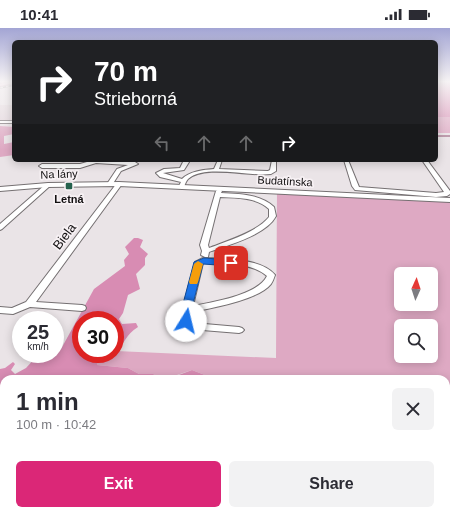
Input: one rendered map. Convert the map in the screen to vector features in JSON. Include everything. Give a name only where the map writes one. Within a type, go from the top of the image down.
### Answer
[{"type":"street","points":[[0,122],[12,122]]},
{"type":"street","points":[[42,166],[60,168],[80,166],[93,162]]},
{"type":"street","points":[[109,162],[135,164],[119,170],[110,184]]},
{"type":"street","points":[[186,162],[182,169],[159,173],[162,176],[182,184],[192,175],[216,170],[269,172],[273,171],[274,162]]},
{"type":"street","points":[[216,170],[219,162]]},
{"type":"street","points":[[347,162],[357,189],[394,195],[447,194],[447,191],[425,162]]},
{"type":"street","name":"Budatínska","points":[[119,184],[182,184],[219,191],[394,195],[450,200]]},
{"type":"street","name":"Na lány","points":[[0,189],[48,185],[119,184]]},
{"type":"street","name":"Biela","points":[[29,304],[119,184]]},
{"type":"street","points":[[0,228],[48,185]]},
{"type":"street","points":[[204,260],[206,251],[204,245],[219,191],[265,202],[272,208],[272,216],[251,233],[206,251]]},
{"type":"street","points":[[189,310],[243,296],[264,285],[271,278],[268,271],[262,268],[245,264],[204,260],[199,262],[189,300],[189,310],[186,321],[190,326],[239,330]]},
{"type":"street","points":[[0,310],[13,311],[29,304],[82,308]]},
{"type":"shaded area","points":[[0,105],[12,105],[12,120],[0,121]]},
{"type":"shaded area","points":[[438,105],[450,105],[450,117],[438,117]]},
{"type":"shaded area","points":[[438,117],[450,117],[450,133],[438,133]]},
{"type":"shaded area","points":[[0,126],[12,127],[12,134],[4,136],[4,144],[12,142],[12,155],[0,157]]},
{"type":"shaded area","points":[[277,190],[450,199],[450,375],[205,375],[192,370],[177,375],[155,375],[139,374],[128,368],[97,365],[97,363],[124,363],[124,351],[276,358]]},
{"type":"shaded area","points":[[134,238],[143,240],[140,247],[148,254],[145,258],[145,265],[136,274],[140,289],[128,295],[124,311],[82,311],[94,289],[125,266],[124,260],[129,254],[125,247]]},
{"type":"shaded area","points":[[136,323],[138,327],[130,333],[124,341],[124,324]]},
{"type":"shaded area","points":[[72,329],[72,363],[97,363],[97,365],[128,368],[139,374],[155,375],[0,375],[0,369],[5,368],[12,363],[15,364],[11,370],[15,374],[26,368],[31,363],[64,363],[64,344]]},
{"type":"shaded area","points":[[192,370],[205,375],[179,375]]},
{"type":"waterway","points":[[438,136],[450,136]]},
{"type":"slow traffic","points":[[194,282],[198,264]]},
{"type":"place","name":"Letná","points":[[69,186]]},
{"type":"route","points":[[186,321],[189,310],[189,300],[199,262],[204,260],[231,263]]}]
